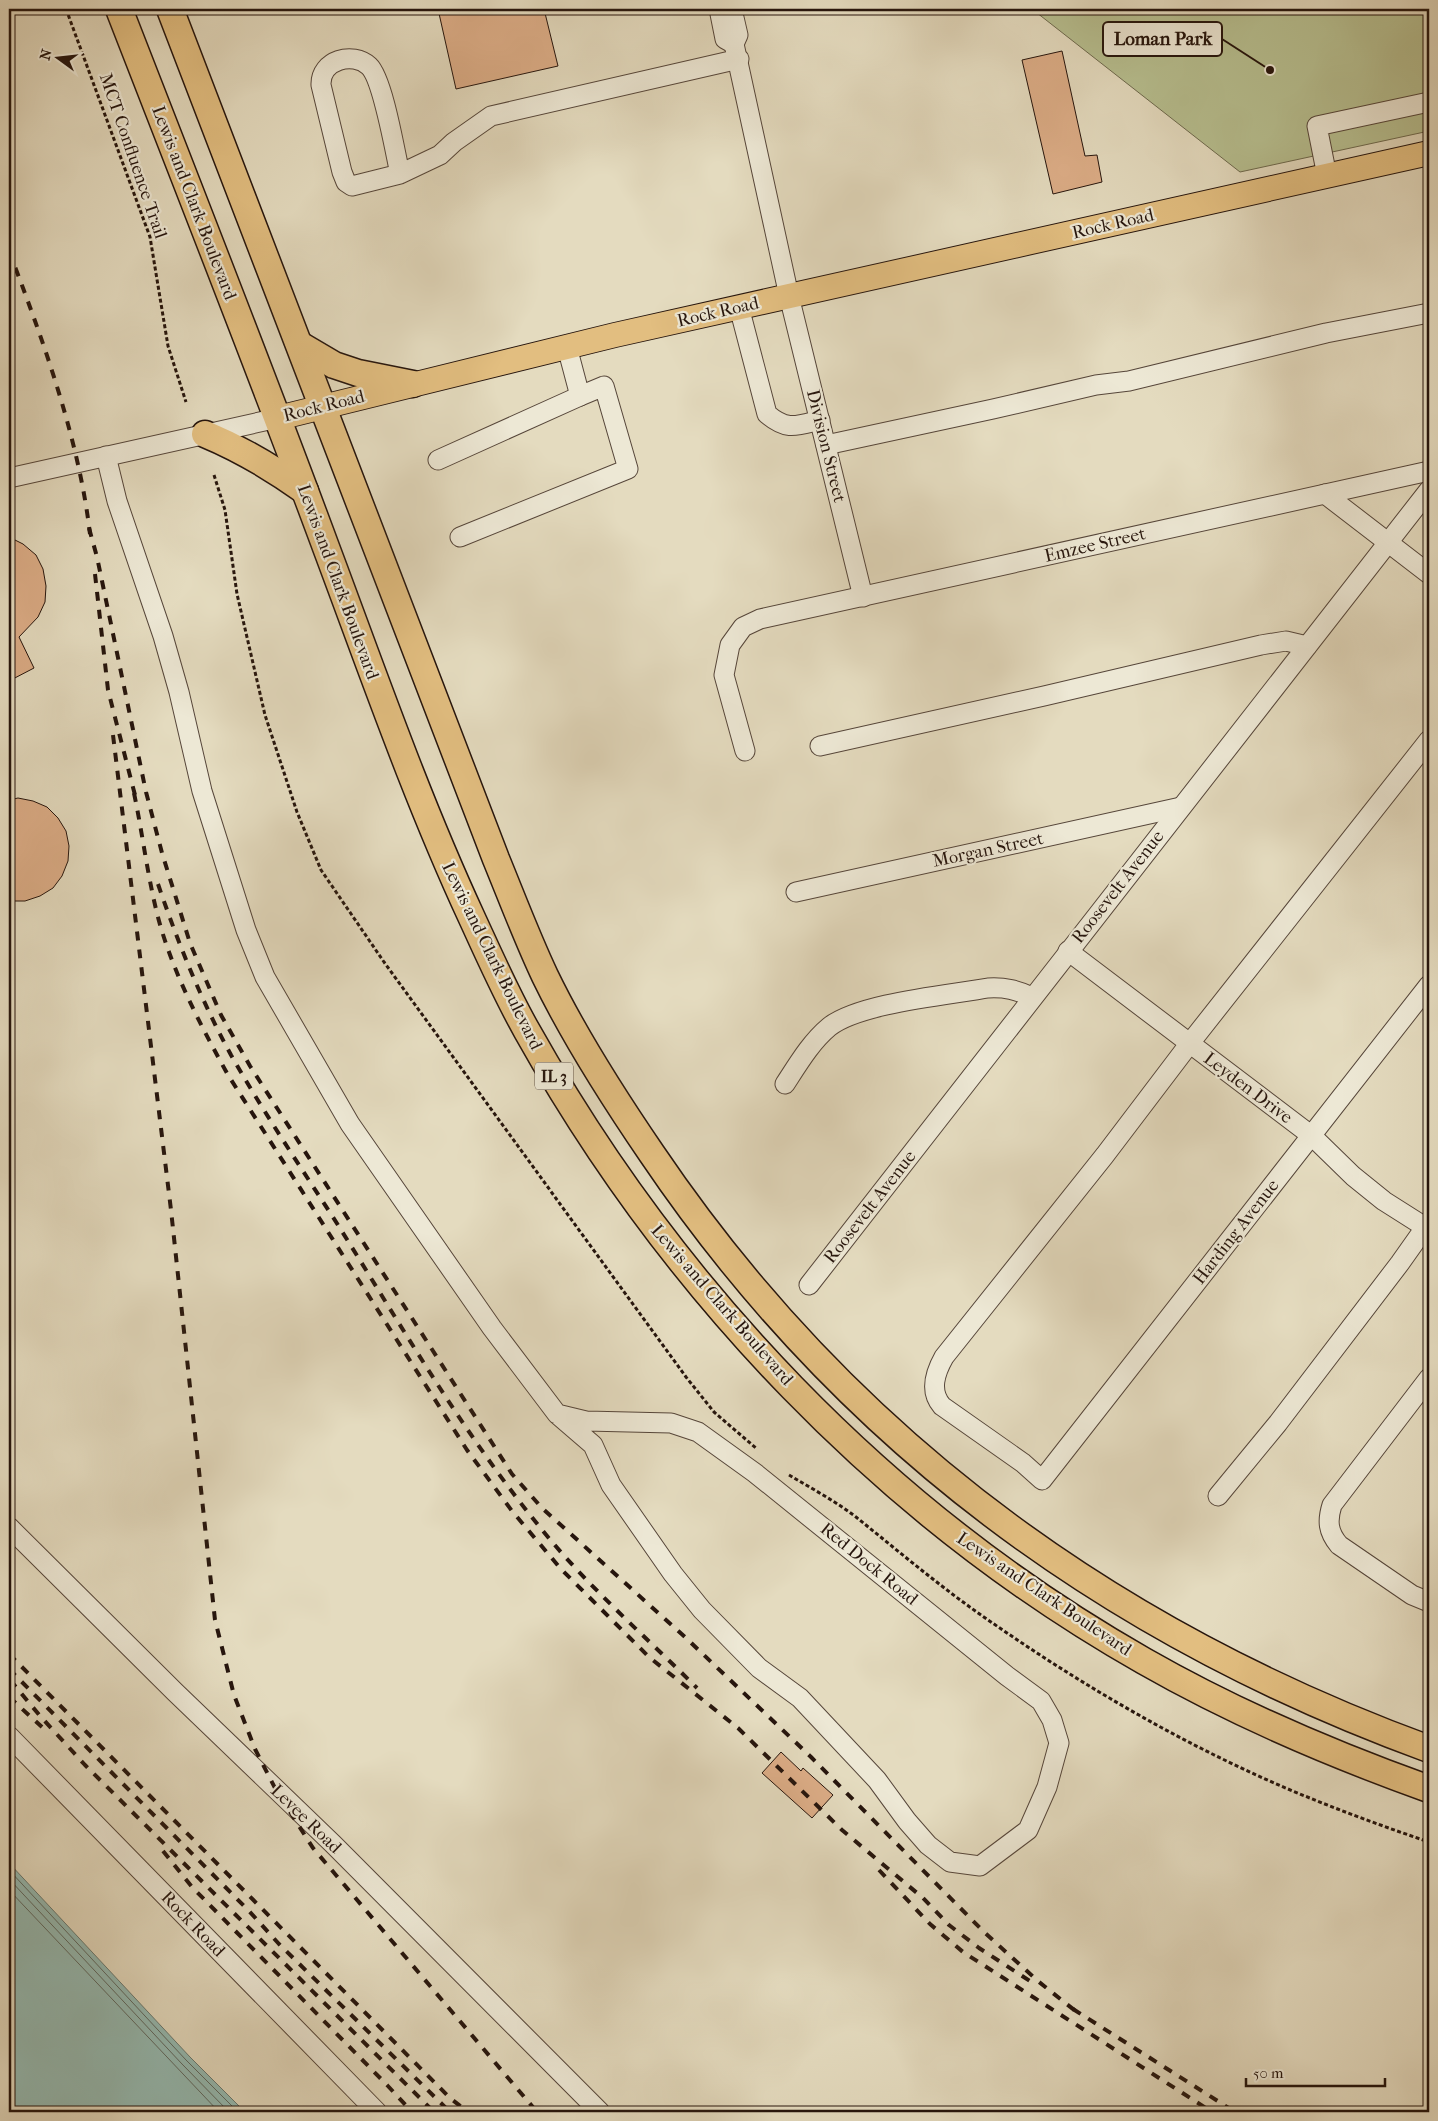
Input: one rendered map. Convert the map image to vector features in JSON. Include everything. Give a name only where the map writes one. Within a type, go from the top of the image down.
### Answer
[{"type":"highway","name":"Lewis and Clark Boulevard","points":[[119,9],[278,418],[399,748],[440,848],[496,971],[525,1028],[610,1166],[702,1287],[754,1347],[821,1416],[892,1482],[941,1523],[1011,1576],[1077,1620],[1146,1662],[1220,1702],[1300,1739],[1429,1789]]},
{"type":"highway","name":"Lewis and Clark Boulevard","points":[[170,9],[496,859],[546,977],[583,1045],[623,1112],[677,1192],[724,1254],[774,1313],[814,1356],[890,1431],[996,1518],[1048,1555],[1132,1610],[1212,1654],[1294,1694],[1373,1728],[1429,1748]]},
{"type":"highway","points":[[300,345],[334,365],[413,384]]},
{"type":"highway","points":[[205,434],[236,446],[305,490]]},
{"type":"main road","name":"Rock Road","points":[[278,418],[739,307],[1429,153]]},
{"type":"street","points":[[718,9],[725,39],[737,52]]},
{"type":"street","points":[[732,9],[738,35],[737,52]]},
{"type":"street","points":[[400,174],[379,84],[372,70],[360,61],[349,59],[333,62],[325,68],[321,77],[321,85],[342,172],[346,182],[352,186],[400,174],[440,155],[454,142],[491,116],[737,52]]},
{"type":"street","name":"Division Street","points":[[737,52],[789,296],[863,597]]},
{"type":"street","points":[[1327,176],[1317,126],[1429,102]]},
{"type":"street","points":[[739,307],[767,414],[785,426],[796,426],[820,420]]},
{"type":"street","points":[[826,445],[1096,385],[1129,381],[1326,333],[1429,313]]},
{"type":"street","points":[[567,347],[580,396]]},
{"type":"street","points":[[438,460],[604,386],[628,469],[460,537]]},
{"type":"street","name":"Rock Road","points":[[9,478],[278,418]]},
{"type":"street","points":[[106,456],[117,501],[163,636],[179,692],[202,791],[246,930],[266,977],[350,1124],[492,1328],[557,1414]]},
{"type":"street","name":"Emzee Street","points":[[745,751],[724,675],[730,645],[743,626],[760,619],[1429,471]]},
{"type":"street","name":"Roosevelt Avenue","points":[[809,1285],[1429,490]]},
{"type":"street","points":[[1325,494],[1429,574]]},
{"type":"street","points":[[820,746],[1261,645],[1286,641],[1307,646]]},
{"type":"street","points":[[1190,1043],[1429,740]]},
{"type":"street","name":"Morgan Street","points":[[796,892],[1181,807]]},
{"type":"street","name":"Leyden Drive","points":[[1068,951],[1312,1136],[1353,1176],[1384,1201],[1427,1225]]},
{"type":"street","name":"Harding Avenue","points":[[1190,1043],[1111,1148],[966,1329],[938,1367],[934,1379],[934,1390],[936,1399],[942,1406],[1023,1463],[1042,1480],[1429,985]]},
{"type":"street","points":[[785,1084],[814,1042],[830,1026],[856,1013],[879,1007],[988,988],[1005,987],[1018,990],[1032,997]]},
{"type":"street","points":[[1218,1496],[1278,1423],[1400,1264],[1427,1225]]},
{"type":"street","points":[[1428,1382],[1332,1505],[1328,1521],[1333,1537],[1339,1545],[1412,1594],[1429,1602]]},
{"type":"street","name":"Red Dock Road","points":[[557,1414],[586,1420],[670,1423],[698,1432],[755,1473],[1007,1676],[1041,1700],[1052,1720],[1060,1743],[1047,1787],[1028,1830],[980,1866],[950,1862],[928,1845],[907,1821],[877,1780],[800,1698],[759,1668],[702,1610],[673,1574],[611,1485],[593,1445],[557,1414]]},
{"type":"street","name":"Levee Road","points":[[9,1528],[174,1692],[332,1844],[600,2112]]},
{"type":"street","name":"Rock Road","points":[[9,1736],[377,2112]]},
{"type":"path","name":"MCT Confluence Trail","points":[[66,9],[150,237],[168,346],[186,402]]},
{"type":"green space","points":[[1032,9],[1429,9],[1429,131],[1240,172]]},
{"type":"water","points":[[9,1863],[190,2057],[245,2112],[9,2112]]},
{"type":"building","points":[[438,9],[544,9],[558,66],[456,89]]},
{"type":"building","points":[[1062,51],[1085,156],[1097,155],[1102,182],[1053,194],[1022,60]]},
{"type":"building","points":[[9,537],[23,544],[36,555],[43,569],[46,586],[45,602],[38,617],[19,637],[34,668],[9,681]]},
{"type":"building","points":[[18,798],[33,801],[47,807],[58,818],[66,831],[69,846],[68,861],[62,876],[53,888],[40,896],[25,901],[9,901],[9,800]]},
{"type":"building","points":[[781,1752],[801,1771],[803,1768],[833,1795],[812,1818],[762,1773]]},
{"type":"railway","points":[[9,251],[47,355],[69,426],[85,498],[90,534]]},
{"type":"railway","points":[[89,528],[97,557],[146,792],[162,853],[190,943],[221,1015],[250,1066],[512,1474],[542,1508],[686,1638],[811,1757],[984,1932],[1039,1982],[1078,2013]]},
{"type":"railway","points":[[95,574],[108,690],[136,799]]},
{"type":"railway","points":[[113,735],[171,1210],[215,1620],[234,1695],[255,1749],[276,1790],[313,1848],[537,2112]]},
{"type":"railway","points":[[134,793],[152,890],[165,941],[180,981],[208,1038],[228,1075],[467,1450],[512,1511],[561,1569],[649,1657],[738,1728],[842,1830],[923,1898],[949,1925],[979,1948],[1033,1983]]},
{"type":"railway","points":[[158,884],[191,971],[231,1055],[270,1120],[459,1417],[511,1491],[557,1548],[697,1688]]},
{"type":"railway","points":[[9,1654],[450,2098],[468,2112]]},
{"type":"railway","points":[[9,1669],[249,1911],[279,1944],[450,2112]]},
{"type":"railway","points":[[10,1680],[85,1765],[434,2112]]},
{"type":"railway","points":[[9,1697],[42,1727]]},
{"type":"railway","points":[[163,1851],[192,1887],[412,2112]]},
{"type":"railway","points":[[879,1870],[930,1924],[963,1952],[1212,2112]]},
{"type":"railway","points":[[1073,2009],[1235,2112]]},
{"type":"place","name":"Loman Park","points":[[1270,70]]}]
